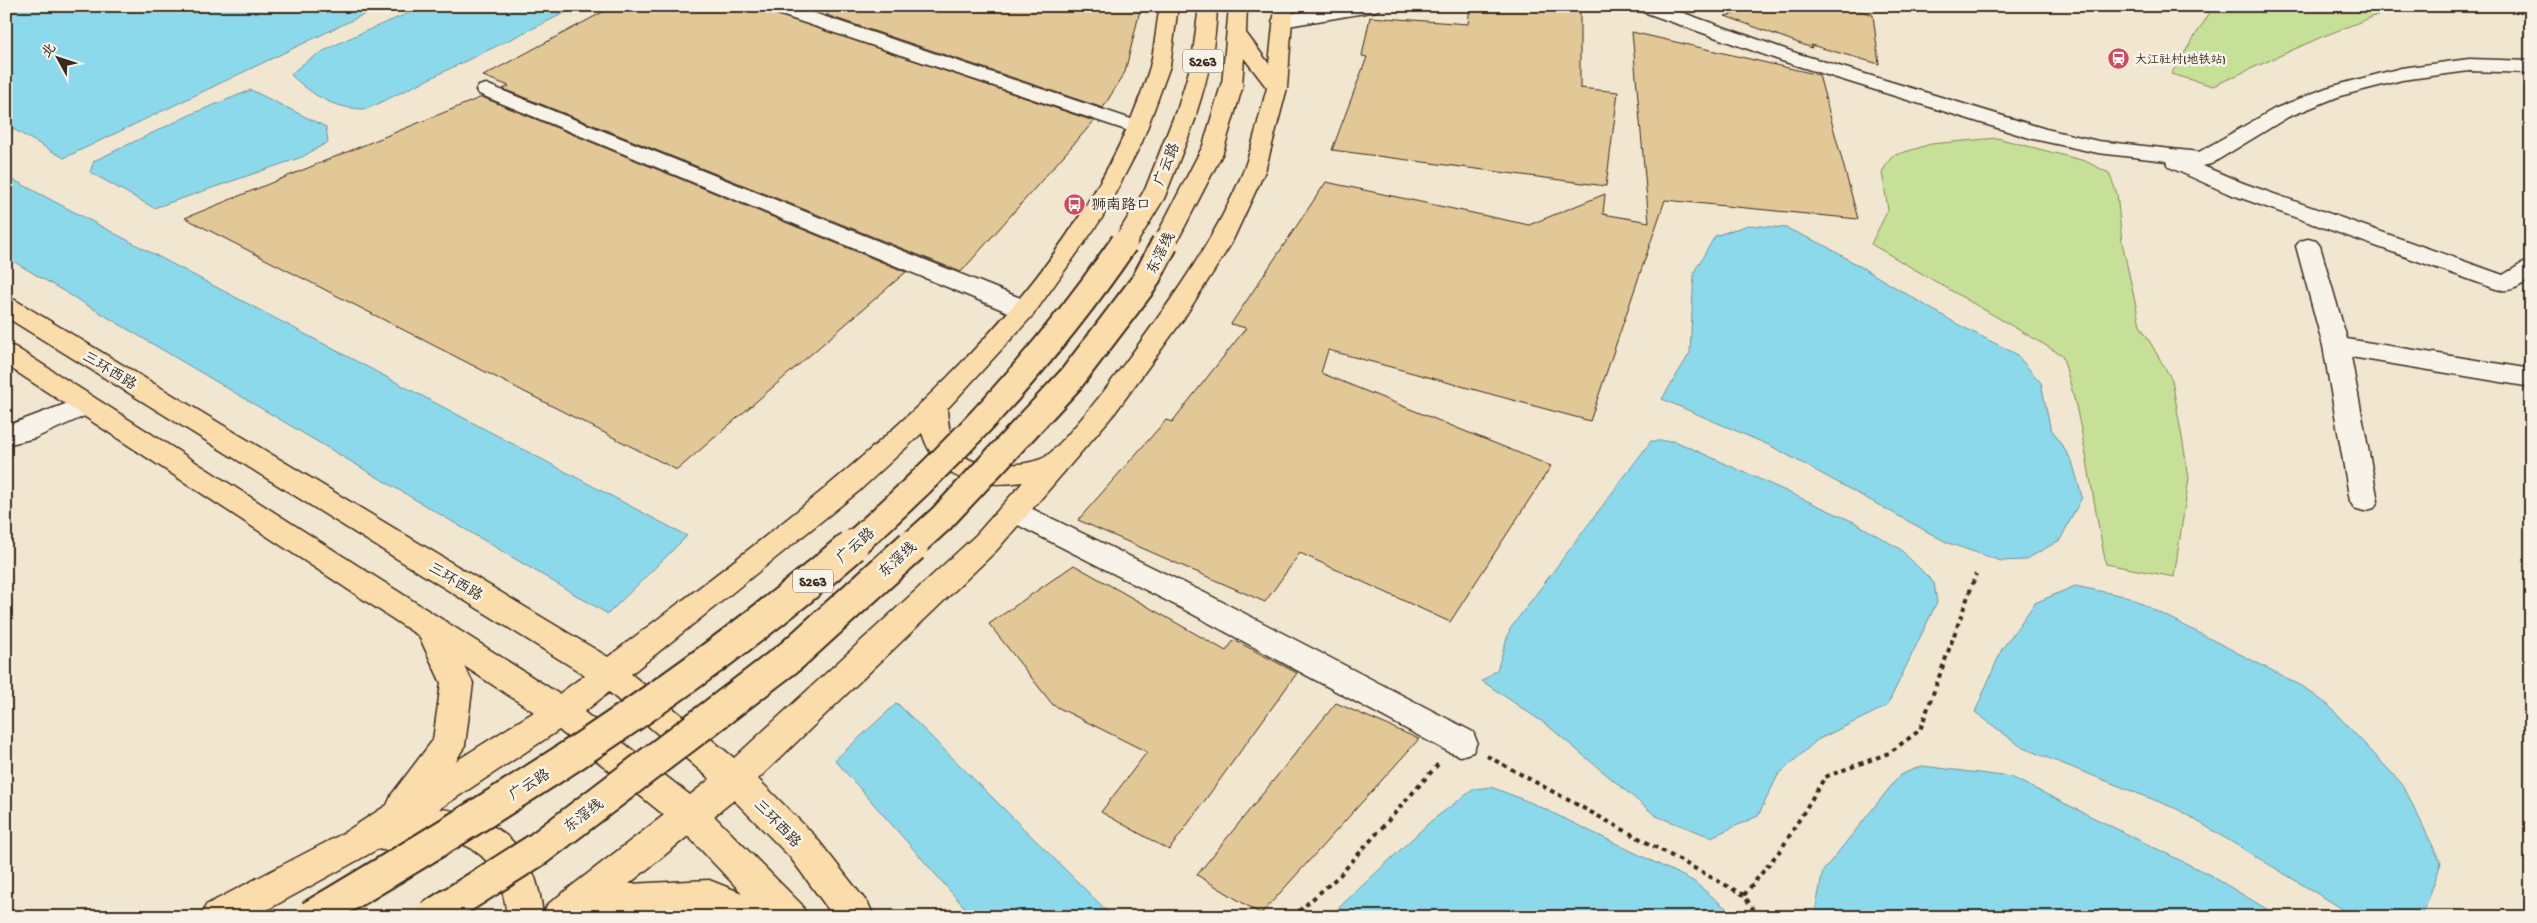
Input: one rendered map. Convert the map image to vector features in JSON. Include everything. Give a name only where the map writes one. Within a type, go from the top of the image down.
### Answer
[{"type":"main road","name":"S263","points":[[219,917],[354,845],[560,712],[849,484],[934,407],[1024,309],[1091,218],[1136,127],[1160,66],[1168,6]]},
{"type":"main road","name":"广云路","points":[[311,917],[545,774],[682,680],[816,579],[909,498],[970,435],[1036,362],[1095,287],[1150,204],[1202,68],[1208,32],[1208,6]]},
{"type":"main road","name":"S263","points":[[1236,34],[1238,6]]},
{"type":"main road","points":[[560,917],[692,816],[735,779],[898,628],[986,543],[1111,400],[1175,312],[1219,244],[1254,171],[1277,88],[1283,14]]},
{"type":"main road","name":"东滘线","points":[[431,917],[538,849],[791,656],[941,519],[1071,379],[1144,283],[1213,148],[1232,85],[1236,34]]},
{"type":"main road","points":[[1236,34],[1277,88]]},
{"type":"main road","name":"三环西路","points":[[6,306],[609,674],[735,779],[802,846],[856,917]]},
{"type":"main road","points":[[6,353],[560,712],[692,816],[789,917]]},
{"type":"main road","points":[[934,407],[936,434],[944,452],[958,466],[986,475],[1012,476],[1057,462]]},
{"type":"main road","points":[[395,818],[449,745],[457,683],[430,628]]},
{"type":"main road","points":[[354,845],[422,825],[450,824],[484,837],[503,852],[520,885],[524,917]]},
{"type":"main road","points":[[587,917],[624,901],[710,897],[759,917]]},
{"type":"street","points":[[773,6],[1136,127]]},
{"type":"street","points":[[1283,14],[1372,6]]},
{"type":"street","points":[[1645,6],[1789,57],[2041,134],[2098,147],[2202,159],[2280,113],[2333,92],[2401,74],[2469,65],[2531,67]]},
{"type":"street","points":[[486,90],[1024,309]]},
{"type":"street","points":[[2165,156],[2235,188],[2531,292]]},
{"type":"street","points":[[2308,246],[2336,346],[2364,501]]},
{"type":"street","points":[[2505,284],[2531,268]]},
{"type":"street","points":[[2336,346],[2531,378]]},
{"type":"street","points":[[6,436],[25,431],[87,405]]},
{"type":"street","points":[[1014,511],[1194,601],[1461,742]]},
{"type":"path","points":[[1744,895],[1782,848],[1825,777],[1889,753],[1920,730],[1976,574]]},
{"type":"path","points":[[1292,917],[1340,875],[1430,772],[1461,742],[1744,895],[1758,917]]},
{"type":"green space","points":[[2214,6],[2400,6],[2319,38],[2213,86],[2171,74]]},
{"type":"green space","points":[[1997,138],[2085,161],[2109,173],[2117,194],[2122,242],[2140,325],[2172,380],[2189,478],[2174,577],[2106,564],[2082,433],[2062,355],[1871,244],[1888,210],[1882,172],[1892,156],[1931,144]]},
{"type":"water","points":[[13,6],[358,6],[369,12],[64,158],[6,125],[6,10]]},
{"type":"water","points":[[426,6],[579,6],[367,109],[345,107],[326,100],[308,90],[291,75],[301,65],[334,46]]},
{"type":"water","points":[[251,90],[326,127],[328,142],[302,157],[154,208],[90,172],[94,161],[194,113]]},
{"type":"water","points":[[6,176],[687,536],[608,614],[6,257]]},
{"type":"water","points":[[1748,225],[1786,228],[1824,245],[1957,324],[2016,354],[2041,383],[2050,427],[2072,461],[2082,497],[2060,540],[2025,560],[2001,561],[1948,543],[1771,446],[1662,399],[1690,353],[1694,272],[1715,236]]},
{"type":"water","points":[[1651,441],[1675,441],[1854,522],[1900,549],[1934,583],[1937,602],[1887,706],[1817,740],[1778,775],[1758,816],[1711,837],[1656,816],[1547,725],[1482,681],[1497,670],[1510,629]]},
{"type":"water","points":[[2075,586],[2129,597],[2302,686],[2328,705],[2403,785],[2441,863],[2422,917],[2356,917],[2177,809],[2023,748],[1975,712],[2002,649],[2035,603]]},
{"type":"water","points":[[897,703],[1113,917],[973,917],[835,760]]},
{"type":"water","points":[[1922,766],[2011,777],[2210,875],[2280,917],[1814,917],[1823,871],[1900,775]]},
{"type":"water","points":[[1491,787],[1532,803],[1693,881],[1737,917],[1329,917],[1431,821],[1474,789]]},
{"type":"building","points":[[614,6],[752,6],[1094,121],[961,272],[503,89],[509,86],[483,76]]},
{"type":"building","points":[[838,6],[1141,6],[1125,72],[1103,108],[826,15]]},
{"type":"building","points":[[1470,6],[1580,6],[1580,88],[1618,92],[1606,186],[1332,150],[1367,57],[1362,56],[1370,17],[1468,24]]},
{"type":"building","points":[[1766,6],[1846,6],[1873,15],[1879,64],[1811,45],[1812,48],[1725,16]]},
{"type":"building","points":[[1632,32],[1819,75],[1858,219],[1665,200],[1590,421],[1328,350],[1321,373],[1551,466],[1450,622],[1300,553],[1265,602],[1078,520],[1166,420],[1172,422],[1246,328],[1231,324],[1326,182],[1529,225],[1605,194],[1603,214],[1649,222]]},
{"type":"building","points":[[482,97],[906,272],[677,470],[185,218]]},
{"type":"building","points":[[1074,565],[1226,651],[1234,640],[1297,673],[1169,850],[1101,812],[1147,752],[1053,705],[989,624]]},
{"type":"building","points":[[1336,703],[1419,739],[1261,914],[1197,875]]},
{"type":"place","name":"大江社村(地铁站)","points":[[2119,59]]},
{"type":"place","name":"狮南路口","points":[[1075,204]]}]
